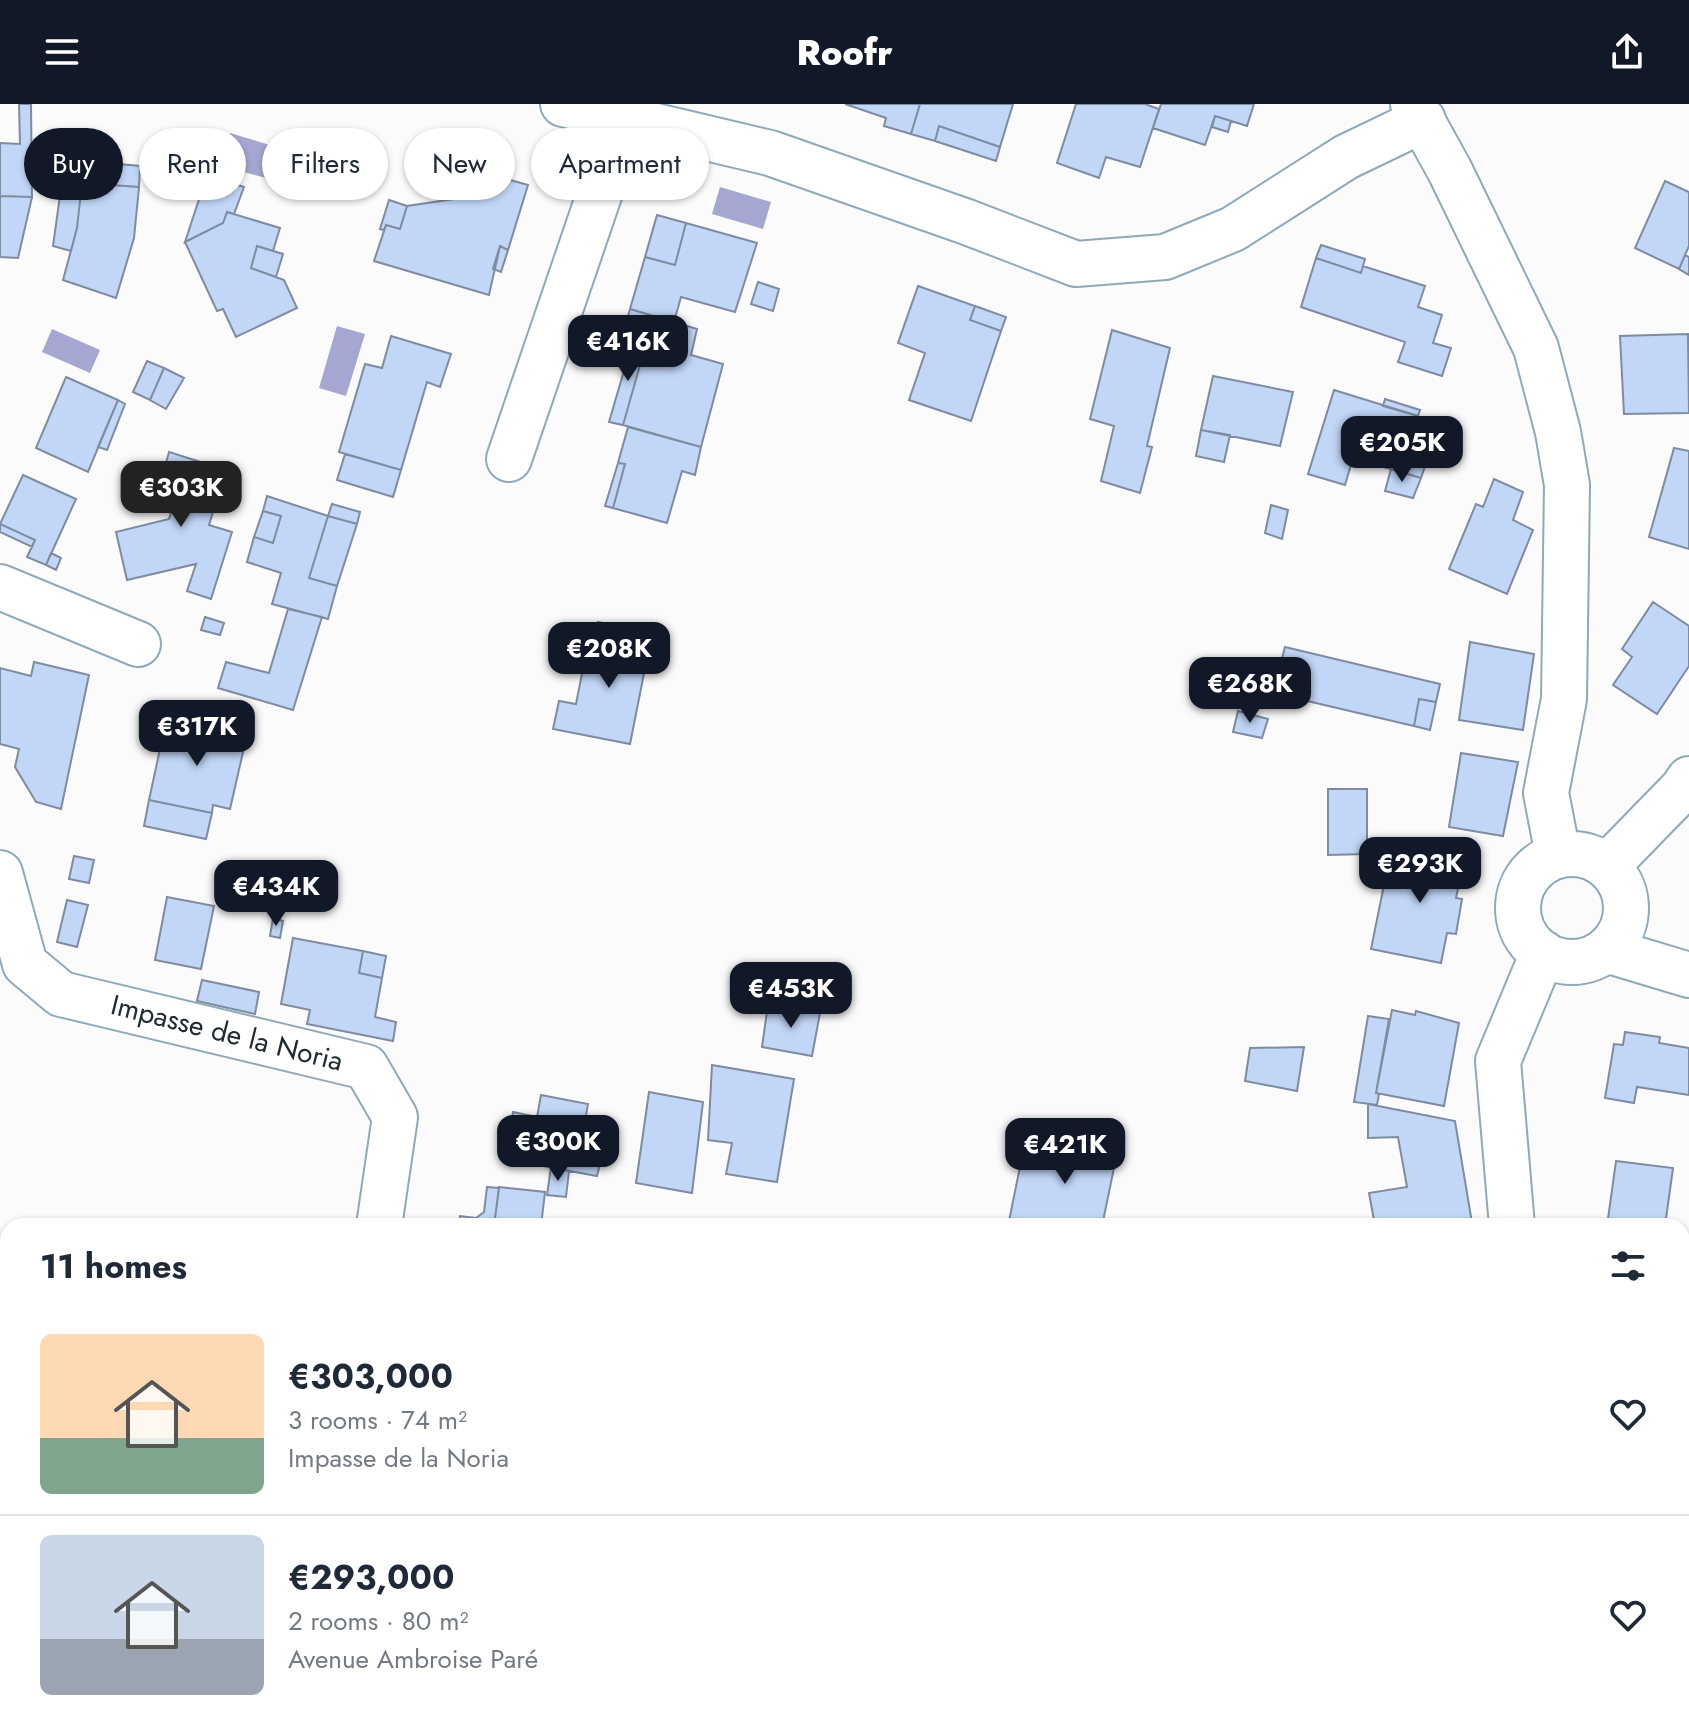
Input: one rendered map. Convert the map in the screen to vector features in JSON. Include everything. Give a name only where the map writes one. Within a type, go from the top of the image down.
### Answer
[{"type":"street","points":[[563,104],[770,153],[1076,264],[1165,257],[1233,229],[1418,112],[1536,348],[1558,432],[1567,485],[1564,699],[1546,793],[1558,855]]},
{"type":"street","points":[[509,459],[625,119]]},
{"type":"street","points":[[0,587],[138,644]]},
{"type":"street","points":[[1607,866],[1689,779]]},
{"type":"street","points":[[1558,855],[1593,857],[1607,866],[1625,892],[1627,908],[1617,939],[1606,950],[1592,959],[1575,962],[1558,960],[1530,942],[1521,926],[1518,909],[1521,891],[1529,875],[1542,863],[1558,855]]},
{"type":"street","name":"Impasse de la Noria","points":[[0,873],[25,964],[61,994],[366,1067],[395,1117],[380,1218]]},
{"type":"street","points":[[1606,950],[1689,975]]},
{"type":"street","points":[[1511,1218],[1498,1061],[1543,953]]},
{"type":"water","points":[[246,138],[262,143],[262,177],[246,173]]},
{"type":"water","points":[[720,187],[771,202],[763,229],[712,214]]},
{"type":"water","points":[[337,326],[365,334],[346,396],[319,388]]},
{"type":"water","points":[[52,329],[100,350],[90,373],[42,352]]},
{"type":"building","points":[[19,104],[31,104],[31,128],[24,128],[24,197],[0,196],[0,143],[20,144]]},
{"type":"building","points":[[845,104],[920,104],[911,134],[884,126],[886,118]]},
{"type":"building","points":[[920,104],[1013,104],[1000,147],[939,126],[935,141],[911,134]]},
{"type":"building","points":[[1076,104],[1145,104],[1159,109],[1140,167],[1106,157],[1099,178],[1057,163]]},
{"type":"building","points":[[1161,104],[1254,104],[1247,126],[1215,116],[1205,145],[1153,128]]},
{"type":"building","points":[[1215,116],[1231,121],[1228,132],[1212,127]]},
{"type":"building","points":[[939,126],[1000,147],[996,161],[935,141]]},
{"type":"building","points":[[123,164],[139,166],[139,187],[123,186]]},
{"type":"building","points":[[515,181],[528,185],[508,250],[500,246],[489,295],[374,261],[386,225],[400,229],[407,206],[447,200],[515,200]]},
{"type":"building","points":[[1665,181],[1689,192],[1689,246],[1679,269],[1635,248]]},
{"type":"building","points":[[123,186],[139,187],[134,238],[116,298],[63,280],[77,228],[80,200],[123,200]]},
{"type":"building","points":[[0,196],[31,200],[18,258],[0,257]]},
{"type":"building","points":[[59,200],[80,200],[71,251],[53,246]]},
{"type":"building","points":[[199,200],[239,200],[234,214],[227,212],[223,223],[185,242]]},
{"type":"building","points":[[389,200],[407,206],[400,229],[386,225],[384,230],[380,229]]},
{"type":"building","points":[[227,212],[280,228],[273,251],[257,246],[251,268],[284,280],[297,308],[236,337],[223,309],[217,311],[185,242],[223,223]]},
{"type":"building","points":[[657,215],[686,223],[675,265],[645,257]]},
{"type":"building","points":[[686,223],[757,243],[735,312],[681,297],[674,322],[630,309],[645,257],[675,265]]},
{"type":"building","points":[[1321,245],[1365,259],[1361,273],[1316,258]]},
{"type":"building","points":[[257,246],[283,254],[276,277],[251,268]]},
{"type":"building","points":[[500,246],[508,250],[501,272],[493,269]]},
{"type":"building","points":[[1685,255],[1689,257],[1689,275],[1679,269]]},
{"type":"building","points":[[1316,258],[1361,273],[1363,266],[1425,286],[1418,307],[1442,315],[1433,343],[1451,348],[1442,376],[1398,362],[1405,342],[1301,307]]},
{"type":"building","points":[[758,282],[779,289],[773,311],[751,304]]},
{"type":"building","points":[[918,286],[975,306],[970,320],[1001,331],[971,421],[909,400],[925,353],[898,343]]},
{"type":"building","points":[[975,306],[1006,317],[1001,331],[970,320]]},
{"type":"building","points":[[630,309],[697,329],[691,355],[723,364],[701,447],[623,425],[646,344],[622,338]]},
{"type":"building","points":[[1112,330],[1170,348],[1147,446],[1152,447],[1140,493],[1101,481],[1114,426],[1090,419]]},
{"type":"building","points":[[1688,334],[1689,413],[1624,414],[1620,336]]},
{"type":"building","points":[[391,336],[451,354],[440,387],[427,382],[401,470],[339,452],[365,364],[382,368]]},
{"type":"building","points":[[633,340],[646,344],[623,425],[609,422]]},
{"type":"building","points":[[147,361],[164,368],[150,400],[133,392]]},
{"type":"building","points":[[164,368],[184,378],[166,409],[150,400]]},
{"type":"building","points":[[1213,376],[1293,392],[1280,446],[1201,430]]},
{"type":"building","points":[[66,377],[118,400],[88,472],[36,448]]},
{"type":"building","points":[[1334,390],[1418,416],[1415,424],[1437,431],[1421,478],[1353,458],[1345,485],[1308,474]]},
{"type":"building","points":[[1385,399],[1420,410],[1418,416],[1383,406]]},
{"type":"building","points":[[118,400],[125,404],[107,450],[98,447]]},
{"type":"building","points":[[628,427],[701,447],[695,475],[682,471],[667,523],[613,508],[625,464],[618,463]]},
{"type":"building","points":[[1201,430],[1230,435],[1224,462],[1196,456]]},
{"type":"building","points":[[1674,448],[1689,451],[1689,549],[1649,537]]},
{"type":"building","points":[[169,452],[226,470],[209,525],[232,532],[211,599],[187,591],[196,564],[127,580],[116,532],[169,519],[176,497],[158,491]]},
{"type":"building","points":[[345,454],[401,470],[393,497],[337,480]]},
{"type":"building","points":[[618,463],[625,464],[613,508],[605,506]]},
{"type":"building","points":[[1391,469],[1421,478],[1413,498],[1385,491]]},
{"type":"building","points":[[23,475],[76,499],[46,565],[27,557],[35,540],[0,524]]},
{"type":"building","points":[[1494,479],[1523,492],[1513,520],[1533,530],[1507,594],[1449,569],[1476,504],[1483,507]]},
{"type":"building","points":[[267,496],[328,516],[309,578],[337,586],[328,619],[272,604],[281,573],[247,562],[254,537],[273,543],[281,516],[263,511]]},
{"type":"building","points":[[332,504],[360,512],[357,524],[328,516]]},
{"type":"building","points":[[1271,505],[1288,510],[1282,539],[1265,533]]},
{"type":"building","points":[[263,511],[281,516],[273,543],[254,537]]},
{"type":"building","points":[[328,516],[357,524],[337,586],[309,578]]},
{"type":"building","points":[[0,524],[35,540],[32,547],[0,532]]},
{"type":"building","points":[[51,553],[61,558],[56,570],[46,565]]},
{"type":"building","points":[[1653,602],[1689,626],[1689,666],[1657,714],[1613,685],[1632,657],[1622,649]]},
{"type":"building","points":[[288,609],[322,617],[293,710],[218,688],[226,662],[269,673]]},
{"type":"building","points":[[205,617],[224,623],[220,635],[201,630]]},
{"type":"building","points":[[598,622],[617,626],[612,652],[592,649]]},
{"type":"building","points":[[617,626],[652,633],[630,744],[553,729],[559,701],[576,704],[587,648],[612,652]]},
{"type":"building","points":[[1470,642],[1534,654],[1523,730],[1459,720]]},
{"type":"building","points":[[1285,647],[1440,684],[1436,702],[1419,699],[1414,726],[1273,693]]},
{"type":"building","points":[[34,662],[89,675],[61,809],[36,802],[15,767],[19,749],[0,744],[0,668],[31,676]]},
{"type":"building","points":[[1419,699],[1436,702],[1430,730],[1414,726]]},
{"type":"building","points":[[1238,711],[1268,719],[1262,738],[1233,732]]},
{"type":"building","points":[[166,721],[246,739],[230,809],[213,805],[212,813],[149,800]]},
{"type":"building","points":[[1461,753],[1518,762],[1503,836],[1449,827]]},
{"type":"building","points":[[1328,789],[1367,789],[1367,854],[1328,855]]},
{"type":"building","points":[[149,800],[212,813],[206,839],[144,826]]},
{"type":"building","points":[[1466,852],[1456,898],[1462,899],[1456,934],[1447,933],[1441,963],[1371,949],[1384,885],[1388,885],[1394,854]]},
{"type":"building","points":[[74,856],[94,860],[89,883],[69,879]]},
{"type":"building","points":[[167,897],[214,906],[201,969],[155,960]]},
{"type":"building","points":[[67,900],[88,905],[77,947],[57,942]]},
{"type":"building","points":[[273,918],[283,921],[280,938],[270,936]]},
{"type":"building","points":[[293,938],[363,951],[359,973],[382,978],[375,1017],[396,1022],[393,1041],[307,1024],[310,1010],[281,1004]]},
{"type":"building","points":[[363,951],[386,956],[382,978],[359,973]]},
{"type":"building","points":[[202,980],[259,992],[255,1014],[197,1001]]},
{"type":"building","points":[[768,1004],[820,1013],[812,1056],[762,1047]]},
{"type":"building","points":[[1392,1010],[1415,1015],[1416,1011],[1459,1023],[1444,1106],[1376,1093]]},
{"type":"building","points":[[1368,1016],[1389,1019],[1376,1093],[1379,1094],[1377,1105],[1354,1102]]},
{"type":"building","points":[[1625,1032],[1660,1037],[1659,1043],[1689,1048],[1689,1095],[1637,1087],[1634,1103],[1605,1098],[1614,1044],[1623,1045]]},
{"type":"building","points":[[1304,1047],[1297,1091],[1245,1081],[1250,1048]]},
{"type":"building","points":[[712,1065],[794,1079],[777,1182],[726,1174],[732,1143],[708,1140]]},
{"type":"building","points":[[649,1092],[703,1102],[692,1193],[636,1183]]},
{"type":"building","points":[[541,1095],[588,1104],[578,1161],[600,1164],[597,1176],[505,1159],[513,1112],[537,1117]]},
{"type":"building","points":[[1368,1104],[1455,1121],[1471,1218],[1374,1218],[1369,1193],[1407,1187],[1398,1137],[1368,1138]]},
{"type":"building","points":[[1090,1132],[1120,1139],[1104,1218],[1010,1218],[1024,1147],[1084,1160]]},
{"type":"building","points":[[1616,1161],[1673,1168],[1666,1218],[1608,1218]]},
{"type":"building","points":[[551,1167],[569,1171],[566,1197],[547,1195]]},
{"type":"building","points":[[487,1187],[499,1188],[495,1218],[476,1218],[484,1212]]},
{"type":"building","points":[[499,1187],[545,1192],[542,1218],[495,1218]]}]
